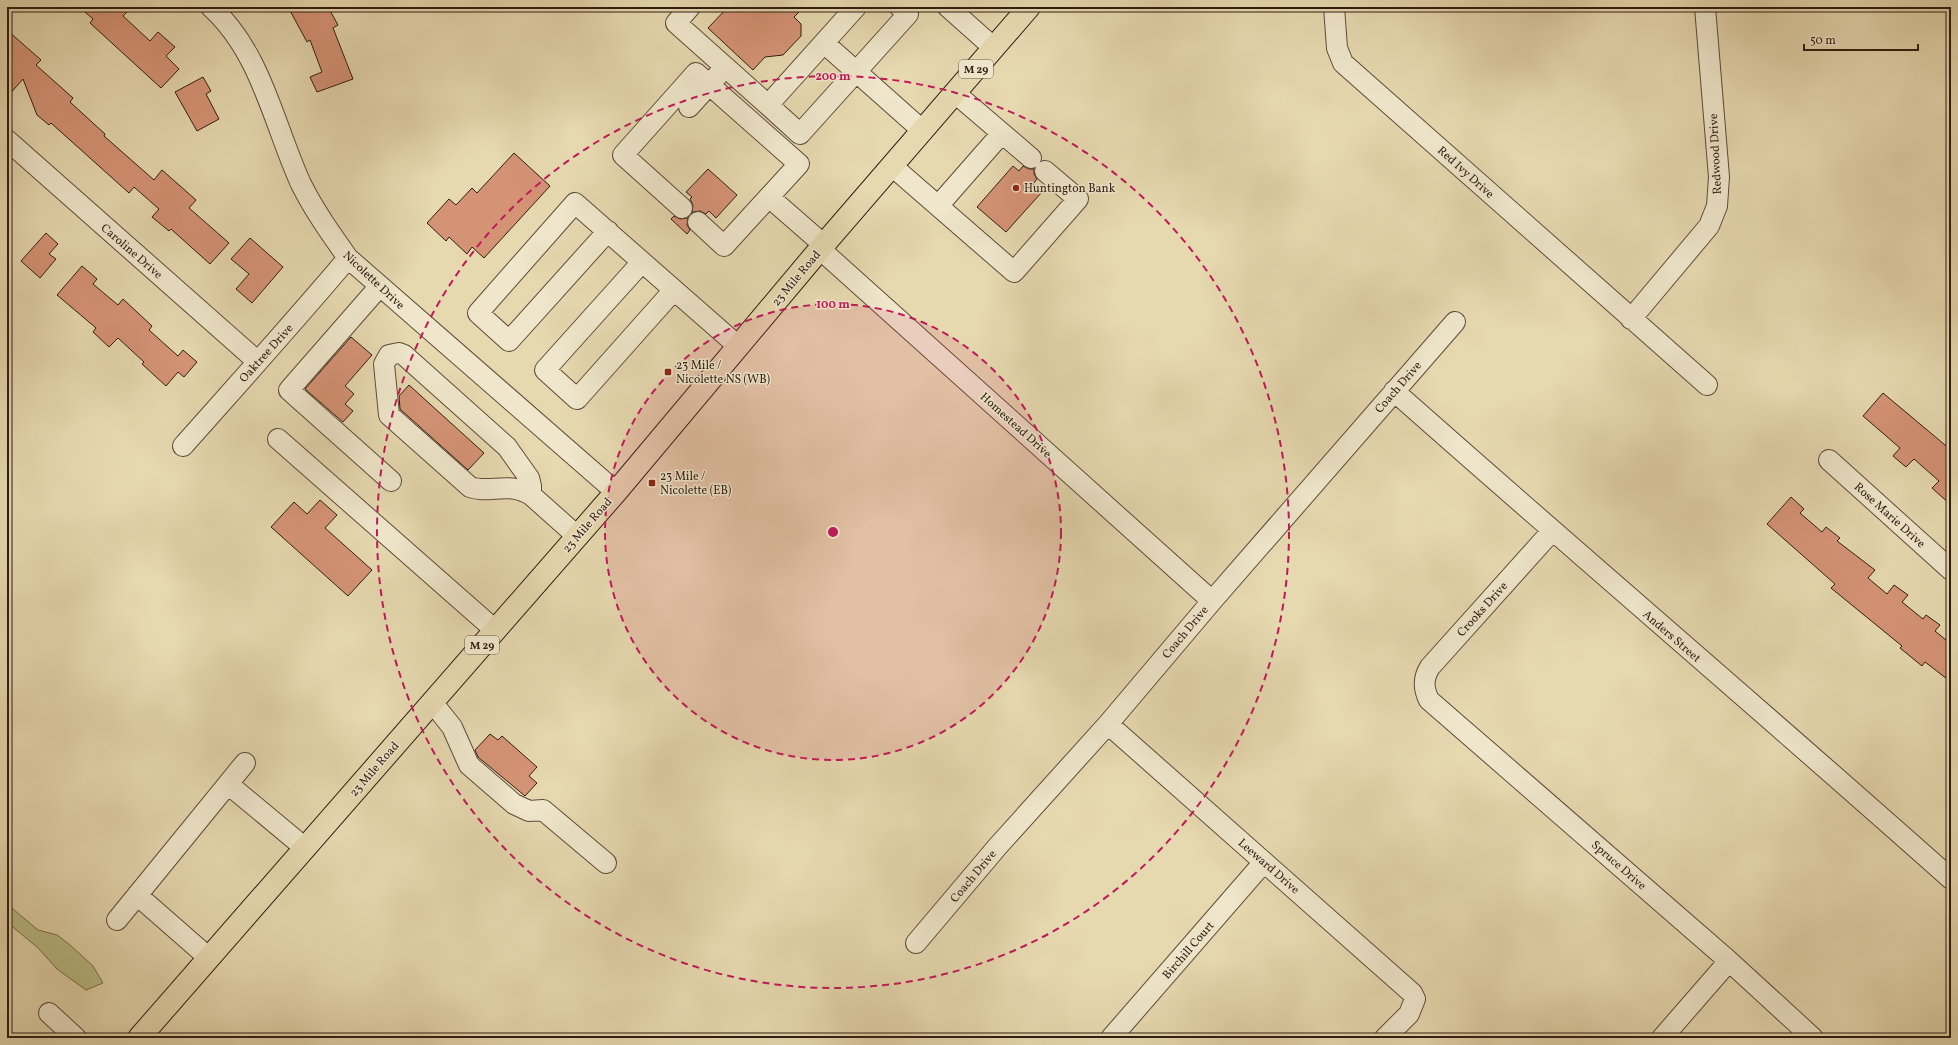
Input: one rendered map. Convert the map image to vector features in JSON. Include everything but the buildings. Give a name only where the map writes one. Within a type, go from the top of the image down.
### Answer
[{"type":"main road","name":"23 Mile Road","points":[[139,1038],[616,492],[822,247],[1029,7]]},
{"type":"street","name":"Nicolette Drive","points":[[211,7],[235,35],[252,64],[302,184],[326,228],[348,258],[616,492]]},
{"type":"street","points":[[690,7],[676,23],[800,134],[908,14],[900,7]]},
{"type":"street","points":[[768,105],[856,7]]},
{"type":"street","points":[[948,7],[994,48]]},
{"type":"street","name":"Red Ivy Drive","points":[[1334,7],[1337,48],[1343,63],[1707,385]]},
{"type":"street","name":"Redwood Drive","points":[[1631,318],[1709,226],[1717,206],[1719,177],[1705,7]]},
{"type":"street","points":[[824,43],[923,131]]},
{"type":"street","points":[[689,108],[726,67]]},
{"type":"street","points":[[682,208],[623,155],[696,73],[799,164],[724,246],[698,222]]},
{"type":"street","points":[[892,166],[1014,272],[1078,199],[955,93]]},
{"type":"street","points":[[938,206],[1002,133]]},
{"type":"street","name":"Caroline Drive","points":[[7,140],[257,361]]},
{"type":"street","name":"Homestead Drive","points":[[769,197],[822,247],[1212,601]]},
{"type":"street","points":[[608,231],[509,341],[478,313],[575,203],[608,231],[738,346]]},
{"type":"street","name":"Oaktree Drive","points":[[183,446],[257,361],[272,347],[348,258]]},
{"type":"street","points":[[642,262],[545,370],[578,399],[674,290]]},
{"type":"street","points":[[379,286],[289,390],[391,481]]},
{"type":"street","name":"Coach Drive","points":[[916,943],[998,846],[1108,724],[1212,601],[1455,322]]},
{"type":"street","points":[[531,495],[529,478],[507,447],[404,355],[399,353],[389,355],[384,364],[389,415],[470,487],[477,489],[495,487],[518,489],[531,495],[577,536]]},
{"type":"street","name":"Anders Street","points":[[1394,391],[1692,654],[1761,710],[1951,879]]},
{"type":"street","points":[[278,439],[495,630]]},
{"type":"street","name":"Rose Marie Drive","points":[[1829,460],[1951,570]]},
{"type":"street","name":"Crooks Drive","points":[[1426,694],[1424,682],[1430,666],[1552,531]]},
{"type":"street","name":"Spruce Drive","points":[[1426,694],[1433,704],[1447,714],[1729,961],[1813,1038]]},
{"type":"street","points":[[432,702],[452,727],[469,765],[514,804],[529,811],[543,810],[606,863]]},
{"type":"street","name":"Leeward Drive","points":[[1108,724],[1406,986],[1415,999],[1409,1014],[1385,1038]]},
{"type":"street","points":[[117,920],[246,763]]},
{"type":"street","points":[[228,784],[305,848]]},
{"type":"street","name":"Birchill Court","points":[[1112,1038],[1264,862]]},
{"type":"street","points":[[137,895],[209,958]]},
{"type":"street","points":[[1662,1038],[1729,961]]},
{"type":"street","points":[[49,1013],[76,1038]]},
{"type":"green space","points":[[7,904],[38,930],[57,935],[70,945],[93,966],[103,983],[86,990],[57,969],[38,948],[7,922]]},
{"type":"place","name":"Huntington Bank","points":[[1016,188]]},
{"type":"place","name":"23 Mile / Nicolette NS (WB)","points":[[668,372]]},
{"type":"place","name":"23 Mile / Nicolette (EB)","points":[[652,483]]}]
